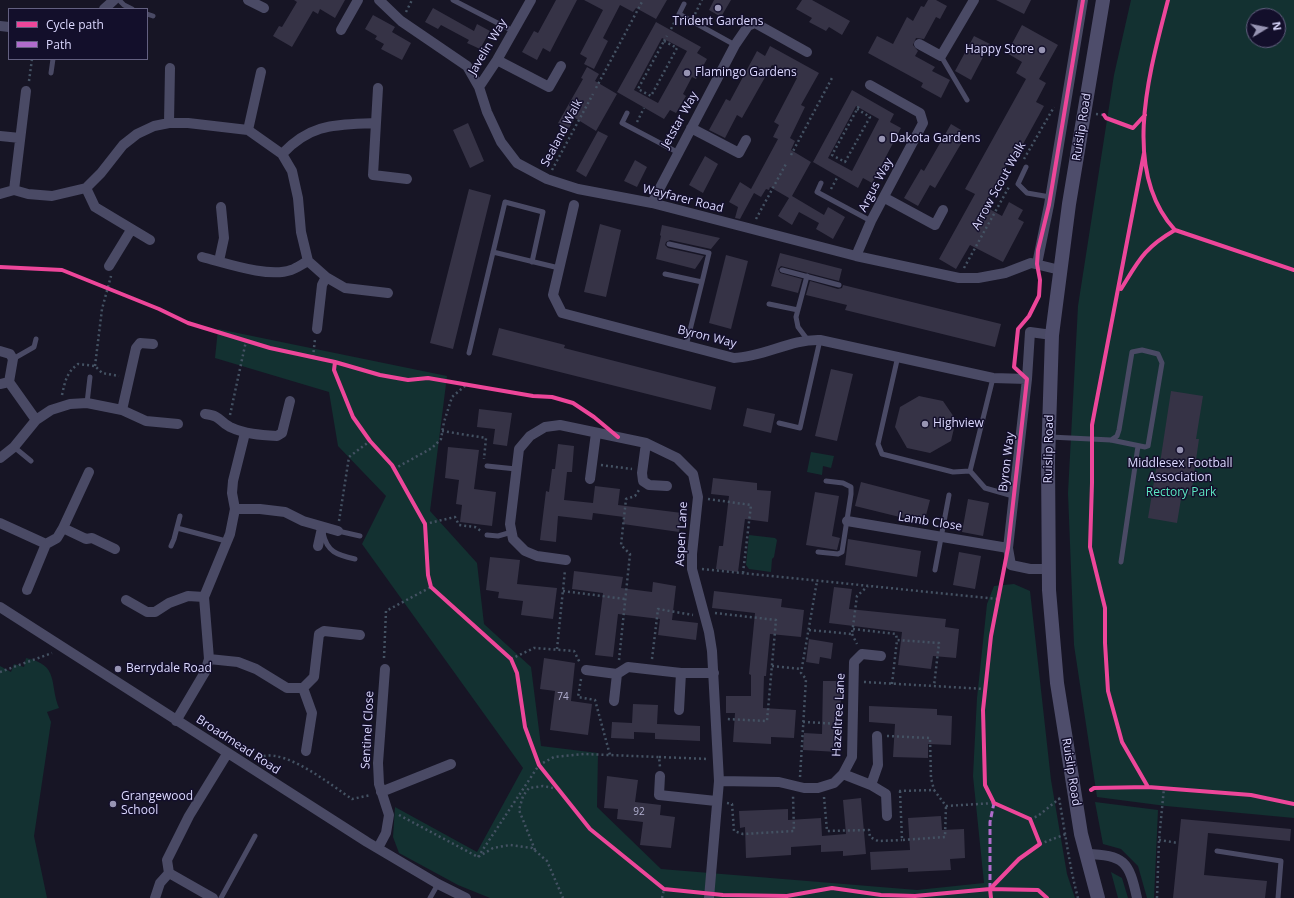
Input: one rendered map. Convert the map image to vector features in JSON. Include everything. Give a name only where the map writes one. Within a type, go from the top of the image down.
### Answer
[{"type":"main road","name":"Ruislip Road","points":[[1098,898],[1081,834],[1057,683],[1048,569],[1049,437],[1052,334],[1073,180],[1103,0]]},
{"type":"street","points":[[105,8],[114,0]]},
{"type":"street","points":[[248,0],[264,8]]},
{"type":"street","points":[[341,30],[358,0]]},
{"type":"street","name":"Wayfarer Road","points":[[379,0],[401,21],[466,66],[479,87],[487,112],[501,142],[517,163],[547,179],[578,189],[652,203],[856,256],[959,278],[978,278],[1005,273],[1026,265],[1037,264],[1060,270]]},
{"type":"street","name":"Javelin Way","points":[[479,87],[498,60],[531,0]]},
{"type":"street","points":[[919,44],[941,56],[974,0]]},
{"type":"street","points":[[1037,264],[1050,197],[1083,0]]},
{"type":"street","name":"Jetstar Way","points":[[652,203],[677,152],[735,45],[748,26],[755,24],[807,52]]},
{"type":"street","points":[[498,60],[549,87],[561,66]]},
{"type":"street","points":[[169,122],[170,68]]},
{"type":"street","points":[[248,130],[261,72]]},
{"type":"street","name":"Argus Way","points":[[856,256],[871,221],[885,198],[923,123],[920,113],[870,85]]},
{"type":"street","points":[[378,88],[373,176],[407,179]]},
{"type":"street","points":[[14,190],[26,91]]},
{"type":"street","points":[[0,194],[14,190],[28,194],[52,196],[86,188],[101,173],[123,145],[137,134],[154,126],[169,122],[188,122],[248,130],[282,154],[292,172],[298,198],[301,232],[308,261],[326,277],[345,288],[388,293]]},
{"type":"street","points":[[282,154],[293,142],[312,132],[332,125],[375,123]]},
{"type":"street","points":[[691,128],[739,153],[746,140]]},
{"type":"street","points":[[0,136],[20,138]]},
{"type":"street","points":[[86,188],[95,207],[131,230],[150,240]]},
{"type":"street","points":[[885,198],[935,225],[943,210]]},
{"type":"street","name":"Byron Way","points":[[574,205],[553,295],[562,312],[734,358],[749,357],[807,339],[820,340],[898,356],[993,378],[1027,379]]},
{"type":"street","points":[[219,261],[224,238],[220,207]]},
{"type":"street","points":[[109,266],[131,230]]},
{"type":"street","points":[[202,257],[244,268],[268,272],[291,270],[308,261]]},
{"type":"street","points":[[317,329],[322,285],[326,277]]},
{"type":"street","name":"Byron Way","points":[[1048,569],[1030,569],[1011,565],[1008,548],[1027,379],[1030,332],[1052,334]]},
{"type":"street","points":[[122,410],[136,348],[140,343],[153,344]]},
{"type":"street","points":[[0,351],[10,354],[13,359],[4,383],[36,420]]},
{"type":"street","points":[[205,414],[220,418],[228,426],[245,433],[277,436],[282,433],[290,401]]},
{"type":"street","points":[[0,458],[14,447],[36,420],[51,410],[70,404],[87,403],[122,410],[146,422],[178,424]]},
{"type":"street","name":"Aspen Lane","points":[[512,532],[510,524],[519,449],[530,436],[544,428],[560,425],[646,443],[677,458],[693,474],[698,497],[692,568],[709,632],[714,673],[719,781],[716,801],[709,898]]},
{"type":"street","points":[[176,721],[205,672],[209,659],[204,597],[226,541],[235,509],[232,493],[233,481],[245,433]]},
{"type":"street","points":[[590,479],[596,433]]},
{"type":"street","points":[[643,481],[642,470],[646,443]]},
{"type":"street","points":[[27,590],[46,544],[57,538],[63,528],[89,472]]},
{"type":"street","name":"Aspen Lane","points":[[643,481],[649,485],[666,486]]},
{"type":"street","points":[[235,509],[260,509],[285,512],[322,528],[338,531]]},
{"type":"street","name":"Lamb Close","points":[[847,521],[1008,548]]},
{"type":"street","points":[[0,523],[46,544]]},
{"type":"street","points":[[63,528],[86,539],[92,538],[115,549]]},
{"type":"street","points":[[318,546],[322,528]]},
{"type":"street","points":[[512,532],[513,539],[525,551],[537,556],[566,560]]},
{"type":"street","points":[[126,600],[147,612],[155,612],[169,602],[188,596],[204,597]]},
{"type":"street","name":"Broadmead Road","points":[[0,607],[256,773],[438,884],[466,898]]},
{"type":"street","points":[[209,659],[238,662],[256,669],[287,688],[303,688],[314,677],[319,634],[324,631],[360,635]]},
{"type":"street","name":"Hazeltree Lane","points":[[719,781],[778,782],[804,788],[834,783],[844,774],[852,757],[854,662],[857,657],[862,654],[881,656]]},
{"type":"street","points":[[584,671],[617,674],[628,667],[681,673],[714,673]]},
{"type":"street","name":"Sentinel Close","points":[[385,669],[378,763],[379,784],[389,815]]},
{"type":"street","points":[[679,710],[681,673]]},
{"type":"street","points":[[614,701],[617,674]]},
{"type":"street","points":[[303,688],[312,714],[306,751]]},
{"type":"street","points":[[871,785],[878,765],[877,736]]},
{"type":"street","points":[[169,873],[167,860],[189,816],[227,754]]},
{"type":"street","points":[[381,792],[451,764]]},
{"type":"street","name":"Hazeltree Lane","points":[[844,774],[871,785],[886,794]]},
{"type":"street","points":[[660,776],[659,795],[716,801]]},
{"type":"street","points":[[886,794],[887,816]]},
{"type":"street","points":[[378,848],[386,833],[389,815]]},
{"type":"street","points":[[1086,854],[1110,855],[1119,859],[1127,869],[1138,898]]},
{"type":"street","points":[[156,898],[160,883],[169,873]]},
{"type":"street","points":[[169,873],[213,898]]},
{"type":"lane","points":[[119,0],[124,6],[129,8]]},
{"type":"lane","points":[[453,0],[513,31]]},
{"type":"lane","points":[[684,4],[679,14],[735,45]]},
{"type":"lane","points":[[148,14],[153,16]]},
{"type":"lane","points":[[941,56],[967,100]]},
{"type":"lane","points":[[51,73],[52,60]]},
{"type":"lane","points":[[627,113],[622,123],[677,152]]},
{"type":"lane","points":[[1026,167],[1018,184],[1027,193],[1050,197]]},
{"type":"lane","points":[[821,182],[816,192],[871,221]]},
{"type":"lane","points":[[469,353],[505,202],[543,212],[532,262]]},
{"type":"lane","points":[[669,244],[709,253],[686,346]]},
{"type":"lane","points":[[493,252],[559,268]]},
{"type":"lane","points":[[782,270],[839,284]]},
{"type":"lane","points":[[665,274],[702,282]]},
{"type":"lane","points":[[807,276],[796,317],[798,327],[807,339]]},
{"type":"lane","points":[[768,304],[798,310]]},
{"type":"lane","points":[[13,359],[34,347],[36,339]]},
{"type":"lane","points":[[779,423],[800,428],[820,340]]},
{"type":"lane","points":[[1049,437],[1111,440],[1138,446],[1148,446],[1162,363],[1158,354],[1142,350],[1132,352],[1119,430],[1117,436],[1111,440]]},
{"type":"lane","points":[[898,356],[878,444],[882,454],[953,472],[970,471]]},
{"type":"lane","points":[[87,403],[90,377]]},
{"type":"lane","points":[[970,471],[993,378]]},
{"type":"lane","points":[[1122,562],[1138,446]]},
{"type":"lane","points":[[14,447],[31,461]]},
{"type":"lane","points":[[486,466],[516,469]]},
{"type":"lane","points":[[970,471],[985,488],[1013,496]]},
{"type":"lane","points":[[818,552],[838,554],[842,552],[851,488],[843,482],[826,481]]},
{"type":"lane","points":[[935,570],[949,495]]},
{"type":"lane","points":[[170,546],[180,516]]},
{"type":"lane","points":[[177,528],[226,541]]},
{"type":"lane","points":[[322,528],[325,543],[333,551],[340,556],[355,559]]},
{"type":"lane","points":[[338,531],[360,536]]},
{"type":"lane","points":[[487,535],[498,536],[512,532]]},
{"type":"lane","points":[[221,898],[254,836]]},
{"type":"lane","points":[[1217,851],[1281,861],[1278,898]]},
{"type":"lane","points":[[430,898],[438,884]]},
{"type":"path","points":[[596,88],[643,0]]},
{"type":"path","points":[[691,20],[702,0]]},
{"type":"path","points":[[664,41],[677,48],[650,98],[638,89],[664,41],[667,36]]},
{"type":"path","points":[[26,91],[32,60]]},
{"type":"path","points":[[791,156],[832,78]]},
{"type":"path","points":[[845,162],[832,155],[860,104]]},
{"type":"path","points":[[633,128],[644,108]]},
{"type":"path","points":[[843,166],[870,117],[857,110]]},
{"type":"path","points":[[751,229],[787,162]]},
{"type":"path","points":[[826,197],[838,176]]},
{"type":"path","points":[[95,366],[102,309],[107,287],[112,274],[109,266]]},
{"type":"path","points":[[100,284],[114,290]]},
{"type":"path","points":[[313,357],[317,329]]},
{"type":"path","points":[[239,339],[252,343]]},
{"type":"path","points":[[228,426],[246,341]]},
{"type":"path","points":[[306,356],[320,359]]},
{"type":"path","points":[[458,384],[474,387]]},
{"type":"path","points":[[398,476],[393,467],[432,448],[441,439],[452,397],[466,386]]},
{"type":"path","points":[[442,431],[486,438],[483,465],[486,466]]},
{"type":"path","points":[[366,435],[375,446]]},
{"type":"path","points":[[338,531],[349,457],[370,441]]},
{"type":"path","points":[[592,464],[642,470]]},
{"type":"path","points":[[617,674],[630,554],[621,545],[626,498],[636,496],[643,481]]},
{"type":"path","points":[[698,497],[750,505],[743,574]]},
{"type":"path","points":[[421,517],[425,524],[425,531]]},
{"type":"path","points":[[425,524],[456,517],[459,525],[475,527],[487,535]]},
{"type":"path","points":[[557,649],[566,560]]},
{"type":"path","points":[[692,568],[998,598]]},
{"type":"path","points":[[429,581],[431,587],[437,592]]},
{"type":"path","points":[[716,801],[732,804],[734,831],[743,834],[794,831],[792,797],[798,786],[801,774],[806,679],[801,672],[817,581]]},
{"type":"path","points":[[809,630],[852,634],[857,596],[868,586]]},
{"type":"path","points":[[385,669],[384,640],[386,611],[431,587]]},
{"type":"path","points":[[563,591],[625,599]]},
{"type":"path","points":[[997,606],[1000,591]]},
{"type":"path","points":[[651,670],[658,610],[698,615],[717,613],[776,620],[767,721],[716,719]]},
{"type":"path","points":[[853,629],[896,634],[897,640],[892,684]]},
{"type":"path","points":[[897,640],[939,643],[934,686]]},
{"type":"path","points":[[511,659],[534,648],[574,651],[584,671],[578,697],[595,700],[610,755]]},
{"type":"path","points":[[0,672],[43,655],[65,650]]},
{"type":"path","points":[[505,654],[511,659],[514,666]]},
{"type":"path","points":[[772,666],[802,669]]},
{"type":"path","points":[[854,682],[985,689]]},
{"type":"path","points":[[984,696],[986,682]]},
{"type":"path","points":[[803,722],[852,725]]},
{"type":"path","points":[[823,786],[827,831],[869,830],[870,837],[878,842],[945,837],[946,806],[934,790],[931,778],[930,738],[877,736]]},
{"type":"path","points":[[478,856],[539,765],[554,757],[584,754],[718,759]]},
{"type":"path","points":[[256,773],[264,756],[270,755],[296,763],[352,799],[381,792]]},
{"type":"path","points":[[536,757],[539,765],[544,771]]},
{"type":"path","points":[[659,757],[660,776]]},
{"type":"path","points":[[553,783],[562,795]]},
{"type":"path","points":[[536,851],[519,810],[523,796],[529,788],[542,786],[558,790]]},
{"type":"path","points":[[1156,787],[1172,789]]},
{"type":"path","points":[[1157,898],[1159,840],[1164,788]]},
{"type":"path","points":[[886,794],[900,791],[934,790]]},
{"type":"path","points":[[900,791],[902,840]]},
{"type":"path","points":[[1023,816],[1030,818],[1038,816],[1059,798],[1066,795]]},
{"type":"path","points":[[991,797],[994,803]]},
{"type":"path","points":[[1059,798],[1070,865],[1078,898]]},
{"type":"path","points":[[946,806],[994,803],[1002,806]]},
{"type":"path","points":[[389,815],[398,814],[478,856]]},
{"type":"path","points":[[1030,818],[1033,825]]},
{"type":"path","points":[[1035,848],[1040,844],[1066,834]]},
{"type":"path","points":[[1038,838],[1040,844]]},
{"type":"path","points":[[1159,840],[1178,843]]},
{"type":"path","points":[[478,856],[493,848],[510,845],[532,848],[547,861],[563,898]]},
{"type":"path","points":[[658,884],[664,889],[671,890]]},
{"type":"path","points":[[662,898],[664,889]]},
{"type":"green space","name":"Rectory Park","points":[[1131,0],[1294,0],[1294,818],[1166,806],[1097,797],[1074,645],[1068,493],[1078,306],[1114,75]]},
{"type":"green space","points":[[218,329],[447,376],[430,511],[477,563],[484,624],[531,667],[541,746],[598,753],[597,807],[661,869],[917,890],[984,883],[973,776],[977,698],[987,604],[994,586],[1014,584],[1030,591],[1051,780],[1067,874],[1075,898],[490,898],[458,885],[399,853],[393,837],[395,807],[477,852],[523,768],[362,544],[386,496],[338,446],[329,392],[215,358]]},
{"type":"green space","points":[[811,452],[834,456],[831,468],[823,466],[822,475],[807,472]]},
{"type":"green space","points":[[749,535],[775,538],[777,540],[774,557],[772,559],[771,572],[749,569],[746,565]]},
{"type":"green space","points":[[26,658],[37,661],[44,665],[49,671],[52,677],[59,708],[47,712],[51,722],[34,836],[47,898],[0,898],[0,666],[11,672],[14,664],[24,667]]},
{"type":"green space","points":[[1095,802],[1158,810],[1154,898],[1147,898],[1138,866],[1121,849],[1103,844]]},
{"type":"green space","points":[[1111,872],[1122,878],[1128,898],[1118,898]]},
{"type":"building","points":[[294,0],[345,0],[335,18],[320,9],[318,14],[313,11],[292,47],[273,36],[279,26],[282,27],[297,2]]},
{"type":"building","points":[[556,0],[577,0],[550,52],[543,48],[537,60],[522,52],[534,31],[538,33]]},
{"type":"building","points":[[584,0],[667,0],[656,19],[636,8],[633,12],[620,5],[603,38],[608,41],[594,69],[584,64],[587,58],[580,54],[603,10]]},
{"type":"building","name":"Trident Gardens","points":[[714,0],[731,0],[721,17],[709,10]]},
{"type":"building","points":[[802,0],[812,0],[850,21],[842,35],[829,27],[826,31],[809,22],[812,18],[796,9]]},
{"type":"building","points":[[928,0],[936,0],[947,6],[940,19],[936,17],[924,39],[916,38],[913,45],[918,51],[915,56],[935,67],[932,71],[950,80],[941,98],[921,87],[923,83],[868,53],[877,36],[893,44],[907,17],[913,21],[921,6],[924,7]]},
{"type":"building","points":[[996,0],[1031,0],[1024,14]]},
{"type":"building","points":[[433,8],[474,31],[477,24],[490,31],[480,49],[467,43],[469,40],[441,25],[438,29],[425,22]]},
{"type":"building","points":[[373,15],[395,27],[392,32],[411,43],[402,60],[381,49],[384,44],[375,39],[377,36],[365,29]]},
{"type":"building","name":"Flamingo Gardens","points":[[656,22],[701,47],[697,53],[707,59],[696,79],[692,77],[683,94],[686,96],[676,113],[670,110],[664,119],[617,92]],"holes":[[[662,38],[687,51],[658,103],[634,90]]]},
{"type":"building","points":[[1022,25],[1058,45],[1039,79],[1046,83],[1036,102],[1044,106],[1011,166],[1007,164],[984,206],[1002,216],[1009,202],[1023,210],[1018,219],[1024,222],[1003,262],[970,245],[956,269],[939,259],[975,194],[965,189],[1026,79],[1016,73],[1022,62],[1007,53]]},
{"type":"building","points":[[974,36],[990,44],[971,80],[955,71]]},
{"type":"building","points":[[770,46],[819,73],[801,105],[805,107],[790,138],[795,141],[791,150],[811,162],[792,196],[824,215],[828,207],[845,217],[833,239],[816,229],[819,223],[799,212],[792,225],[778,216],[789,198],[770,187],[769,190],[766,189],[761,197],[754,193],[740,219],[735,218],[738,207],[729,202],[740,182],[751,189],[778,139],[773,137],[779,125],[774,122],[797,78],[772,65],[742,118],[737,115],[725,138],[709,130],[726,99],[730,101],[757,51],[765,56]]},
{"type":"building","points":[[587,67],[599,74],[595,81],[617,94],[596,131],[575,118],[568,130],[558,123],[583,79],[581,78]]},
{"type":"building","name":"Dakota Gardens","points":[[852,90],[894,114],[890,122],[901,128],[872,183],[863,178],[858,188],[813,162]],"holes":[[[856,106],[879,119],[852,171],[828,158]]]},
{"type":"building","points":[[468,123],[484,161],[470,168],[453,130]]},
{"type":"building","points":[[951,124],[961,130],[956,139],[962,142],[935,188],[930,185],[918,206],[904,198],[921,169],[924,171]]},
{"type":"building","points":[[598,131],[608,136],[586,177],[576,171]]},
{"type":"building","points":[[705,156],[718,164],[703,193],[689,185]]},
{"type":"building","points":[[635,160],[647,167],[637,187],[624,181]]},
{"type":"building","points":[[469,189],[491,195],[453,349],[430,343]]},
{"type":"building","points":[[600,224],[621,230],[606,297],[584,292]]},
{"type":"building","points":[[662,225],[720,238],[711,249],[670,240],[666,242],[665,245],[668,248],[704,256],[695,269],[656,259]]},
{"type":"building","points":[[780,253],[842,269],[839,281],[781,266],[778,269],[780,273],[802,279],[798,293],[771,286]]},
{"type":"building","points":[[726,255],[748,261],[731,329],[709,323]]},
{"type":"building","points":[[810,281],[838,289],[842,288],[843,285],[1001,324],[995,347],[845,310],[847,305],[806,295]]},
{"type":"building","points":[[499,328],[565,345],[564,348],[716,387],[711,410],[492,355]]},
{"type":"building","points":[[831,369],[853,374],[837,441],[815,436]]},
{"type":"building","name":"Middlesex Football Association","points":[[1171,391],[1203,396],[1196,439],[1199,439],[1191,495],[1182,493],[1177,523],[1148,518],[1157,463],[1160,463]]},
{"type":"building","name":"Highview","points":[[919,396],[943,401],[956,420],[951,441],[930,453],[907,448],[895,427],[900,407]]},
{"type":"building","points":[[747,408],[775,414],[771,433],[743,426]]},
{"type":"building","points":[[479,409],[512,413],[507,446],[493,444],[495,429],[477,427]]},
{"type":"building","points":[[558,444],[574,446],[572,472],[567,472],[564,500],[593,503],[595,486],[620,489],[618,505],[682,513],[679,532],[623,524],[624,517],[593,513],[592,520],[558,516],[556,542],[540,540],[546,491],[549,492],[552,469],[555,469]]},
{"type":"building","points":[[448,447],[479,450],[474,489],[496,492],[492,526],[460,522],[462,505],[456,504],[459,480],[445,478]]},
{"type":"building","points":[[713,478],[757,483],[757,490],[771,491],[768,522],[745,519],[738,572],[716,569],[719,546],[723,546],[729,496],[711,494]]},
{"type":"building","points":[[861,482],[930,500],[924,523],[855,506]]},
{"type":"building","points":[[815,492],[839,496],[832,536],[840,538],[837,550],[806,545]]},
{"type":"building","points":[[968,499],[989,503],[983,536],[962,532]]},
{"type":"building","points":[[848,539],[921,551],[917,577],[845,565]]},
{"type":"building","points":[[959,552],[981,556],[975,589],[953,585]]},
{"type":"building","points":[[490,557],[520,560],[517,584],[557,588],[553,619],[521,615],[523,601],[498,598],[499,592],[486,590]]},
{"type":"building","points":[[574,571],[623,577],[621,588],[652,592],[653,582],[676,586],[672,620],[698,623],[696,640],[658,635],[660,619],[618,614],[613,657],[595,655],[603,593],[572,589]]},
{"type":"building","points":[[834,587],[852,589],[849,609],[946,619],[945,627],[959,629],[956,658],[933,656],[931,669],[898,665],[902,632],[829,623]]},
{"type":"building","points":[[714,591],[782,599],[781,607],[804,610],[801,637],[770,634],[766,676],[764,676],[763,708],[796,710],[794,738],[771,737],[771,744],[733,742],[735,713],[726,713],[726,696],[751,696],[751,675],[749,674],[755,613],[712,608]]},
{"type":"building","points":[[809,639],[833,643],[831,659],[820,657],[819,664],[806,662]]},
{"type":"building","points":[[544,658],[575,663],[571,701],[592,704],[588,735],[550,730],[555,691],[540,689]]},
{"type":"building","points":[[823,681],[842,681],[838,752],[803,750],[804,733],[822,734]]},
{"type":"building","points":[[633,704],[658,705],[657,724],[700,726],[700,741],[655,739],[655,733],[634,732],[634,739],[611,738],[612,722],[632,723]]},
{"type":"building","points":[[869,706],[937,709],[937,715],[952,716],[951,745],[928,744],[928,758],[893,757],[895,724],[869,722]]},
{"type":"building","points":[[607,776],[638,780],[635,802],[661,805],[660,815],[675,817],[671,848],[640,845],[643,822],[617,819],[618,809],[604,808]]},
{"type":"building","points":[[861,798],[866,854],[843,856],[843,851],[821,852],[821,845],[791,847],[791,855],[746,858],[745,827],[740,828],[739,811],[788,809],[788,820],[821,818],[822,836],[846,834],[843,800]]},
{"type":"building","points":[[941,816],[942,830],[964,829],[965,858],[950,859],[951,870],[908,872],[908,868],[871,870],[870,852],[910,850],[908,818]]},
{"type":"building","points":[[1181,819],[1291,829],[1290,841],[1208,833],[1204,875],[1267,881],[1265,898],[1173,898]]},
{"type":"marked path","points":[[990,889],[990,822],[994,803]]},
{"type":"cycle path","points":[[0,267],[62,270],[159,309],[188,323],[270,348],[335,362],[334,370],[353,417],[370,441],[392,465],[425,524],[428,575],[431,587],[511,659],[517,673],[525,727],[539,765],[590,829],[664,889],[723,895],[787,896],[832,888],[881,895],[915,896],[990,889],[1019,859],[1040,844],[1030,819],[994,803],[985,785],[983,710],[991,636],[1008,548],[1027,379],[1014,367],[1018,329],[1029,316],[1039,296],[1040,280],[1037,264],[1038,250],[1049,205],[1083,0]]},
{"type":"cycle path","points":[[1168,0],[1154,57],[1144,119],[1144,149],[1148,179],[1158,206],[1175,230],[1294,270]]},
{"type":"cycle path","points":[[1104,115],[1106,118],[1133,128],[1145,115]]},
{"type":"cycle path","points":[[1144,153],[1092,425],[1090,547],[1105,608],[1105,643],[1108,691],[1122,742],[1148,787]]},
{"type":"cycle path","points":[[1121,289],[1143,255],[1156,243],[1175,230]]},
{"type":"cycle path","points":[[335,362],[380,375],[408,380],[428,378],[533,396],[552,397],[573,403],[594,417],[618,437]]},
{"type":"cycle path","points":[[1091,790],[1094,788],[1148,787],[1251,795],[1294,804]]},
{"type":"cycle path","points":[[991,898],[990,889],[1038,890],[1047,898]]},
{"type":"place","name":"Trident Gardens","points":[[718,8]]},
{"type":"place","name":"Happy Store","points":[[1042,50]]},
{"type":"place","name":"Flamingo Gardens","points":[[687,73]]},
{"type":"place","name":"Dakota Gardens","points":[[882,139]]},
{"type":"place","name":"Highview","points":[[925,424]]},
{"type":"place","name":"Middlesex Football Association","points":[[1180,450]]},
{"type":"place","name":"Berrydale Road","points":[[118,669]]},
{"type":"place","name":"Grangewood School","points":[[113,804]]}]
